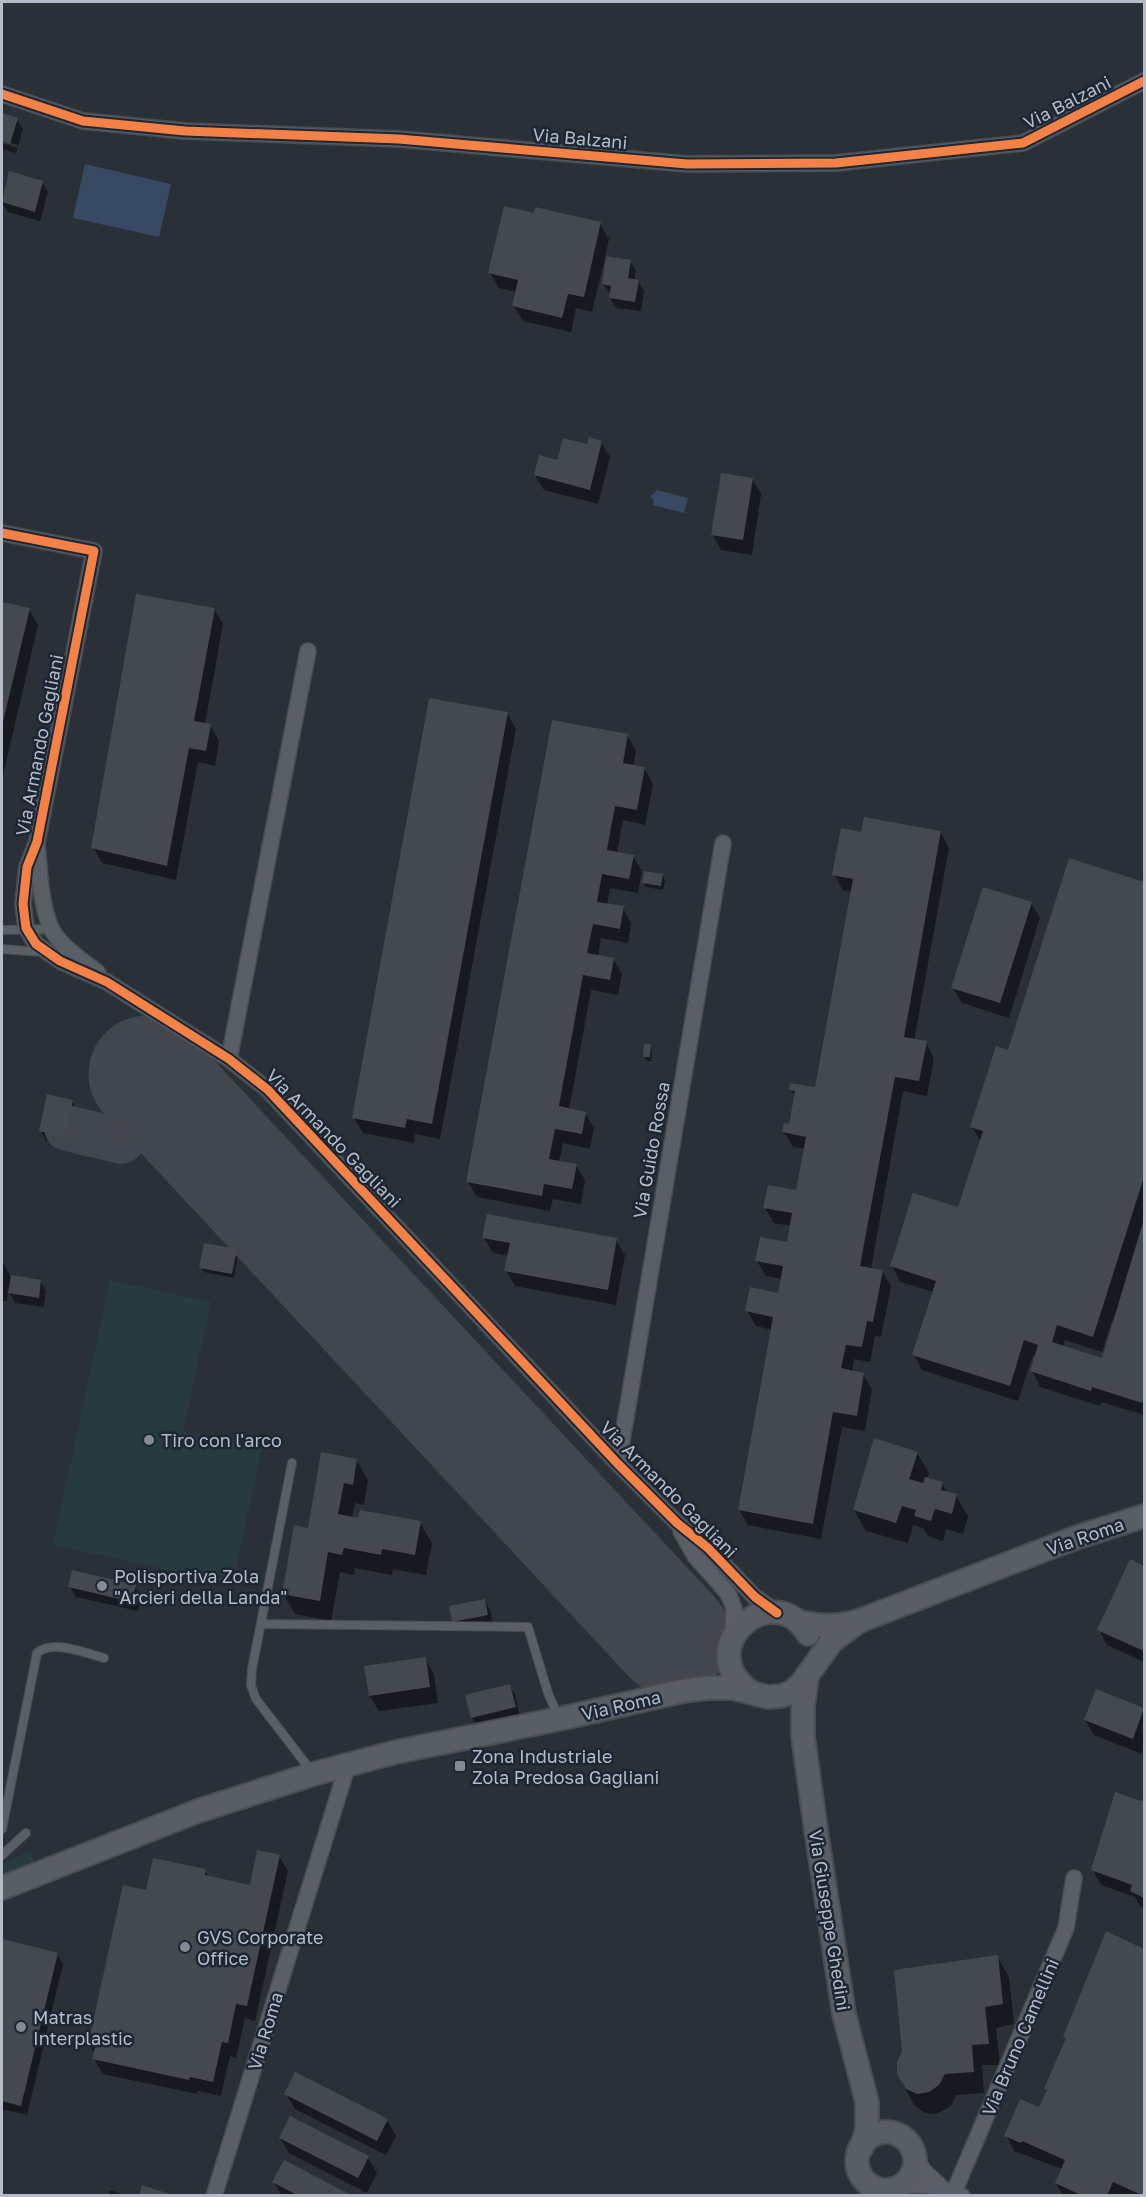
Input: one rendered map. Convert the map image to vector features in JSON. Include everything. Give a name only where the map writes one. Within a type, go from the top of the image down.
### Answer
[{"type":"street","name":"Via Balzani","points":[[2,94],[83,121],[185,131],[399,139],[687,164],[824,163],[1023,143],[1144,81]]},
{"type":"street","name":"Via Armando Gagliani","points":[[2,533],[94,551],[37,842],[27,867],[24,886],[23,904],[26,928],[36,944],[60,961],[107,982],[229,1059],[268,1090],[618,1464],[676,1523],[708,1548],[755,1598],[777,1612]]},
{"type":"street","points":[[229,1059],[308,651]]},
{"type":"street","name":"Via Armando Gagliani","points":[[37,842],[41,892],[52,929],[64,944],[107,982]]},
{"type":"street","name":"Via Guido Rossa","points":[[618,1464],[723,843]]},
{"type":"street","name":"Via Roma","points":[[777,1612],[799,1622],[816,1626],[859,1621],[1075,1538],[1144,1516]]},
{"type":"street","name":"Via Armando Gagliani","points":[[676,1523],[695,1556],[731,1600],[734,1609],[733,1635]]},
{"type":"street","points":[[754,1694],[734,1676],[729,1660],[730,1644],[733,1635],[745,1621],[765,1612],[777,1612]]},
{"type":"street","name":"Via Roma","points":[[2,1888],[198,1811],[313,1774],[396,1752],[560,1719],[683,1691],[733,1688],[754,1694],[781,1696],[792,1692],[809,1674],[832,1641],[859,1621]]},
{"type":"street","points":[[799,1622],[812,1642],[814,1654],[809,1674]]},
{"type":"street","name":"Via Roma","points":[[683,1691],[713,1678],[723,1670],[729,1660]]},
{"type":"street","name":"Via Giuseppe Ghedini","points":[[809,1674],[802,1706],[803,1736],[844,2014],[867,2102],[867,2129],[862,2147]]},
{"type":"street","name":"Via Giuseppe Ghedini","points":[[754,1694],[779,1707],[793,1718],[803,1736]]},
{"type":"street","name":"Via Roma","points":[[214,2196],[348,1764]]},
{"type":"street","name":"Via Bruno Camellini","points":[[952,2192],[1066,1928],[1074,1878]]},
{"type":"street","name":"Via Giuseppe Ghedini","points":[[867,2102],[880,2121],[896,2134]]},
{"type":"street","points":[[896,2134],[910,2145],[923,2170],[952,2192],[916,2184],[894,2190],[862,2185],[858,2160],[862,2147],[873,2136],[896,2134]]},
{"type":"street","points":[[894,2190],[914,2171],[915,2156]]},
{"type":"lane","points":[[2,930],[52,929]]},
{"type":"lane","name":"Via Armando Gagliani","points":[[2,949],[49,953]]},
{"type":"lane","points":[[292,1463],[252,1669],[251,1685],[256,1699],[313,1774]]},
{"type":"lane","points":[[261,1624],[528,1627],[548,1693],[560,1719]]},
{"type":"lane","points":[[2,1829],[37,1653],[43,1648],[52,1646],[104,1658]]},
{"type":"lane","points":[[2,1854],[26,1833]]},
{"type":"green space","name":"Tiro con l'arco","points":[[110,1280],[211,1302],[183,1431],[262,1448],[233,1584],[53,1545]]},
{"type":"green space","points":[[31,1851],[34,1863],[2,1877],[2,1864]]},
{"type":"water","points":[[85,164],[171,184],[159,237],[73,218]]},
{"type":"water","points":[[656,490],[688,498],[684,513],[653,505],[654,500],[650,496]]},
{"type":"building","points":[[2,113],[18,118],[10,144],[2,141]]},
{"type":"building","points":[[9,171],[43,181],[35,212],[2,202]]},
{"type":"building","points":[[504,206],[534,213],[535,207],[601,222],[584,297],[568,294],[562,318],[512,306],[518,280],[488,273]]},
{"type":"building","points":[[606,256],[631,260],[628,278],[639,280],[635,302],[609,298],[611,286],[602,284]]},
{"type":"building","points":[[589,437],[602,441],[590,490],[534,475],[539,455],[557,460],[563,438],[587,444]]},
{"type":"building","points":[[721,473],[753,478],[743,540],[711,535]]},
{"type":"building","points":[[136,594],[215,608],[194,721],[211,724],[206,751],[189,748],[167,866],[91,848]]},
{"type":"building","points":[[2,602],[30,608],[2,726]]},
{"type":"building","points":[[429,698],[508,712],[432,1124],[407,1119],[405,1128],[352,1118]]},
{"type":"building","points":[[552,720],[628,734],[623,763],[645,767],[637,810],[615,806],[607,850],[634,855],[629,879],[602,874],[597,902],[624,906],[620,929],[593,924],[587,953],[614,958],[610,980],[583,975],[559,1106],[586,1112],[582,1134],[555,1129],[549,1159],[577,1164],[572,1189],[544,1184],[542,1196],[466,1182]]},
{"type":"building","points":[[864,817],[941,831],[904,1037],[927,1041],[919,1081],[895,1077],[860,1266],[883,1270],[873,1322],[867,1321],[862,1347],[846,1345],[841,1368],[864,1373],[857,1416],[833,1412],[813,1524],[738,1510],[773,1317],[745,1311],[750,1287],[778,1293],[783,1266],[755,1261],[760,1237],[787,1242],[792,1213],[763,1208],[768,1185],[796,1190],[806,1137],[782,1132],[784,1123],[789,1124],[795,1091],[789,1090],[790,1083],[815,1087],[853,879],[832,875],[841,828],[861,832]]},
{"type":"building","points":[[1069,858],[1144,882],[1144,1177],[1093,1337],[1057,1325],[1052,1342],[1102,1358],[1144,1219],[1144,1396],[1142,1403],[1092,1387],[1091,1391],[1030,1371],[1038,1345],[1024,1340],[1010,1386],[912,1355],[936,1281],[890,1266],[913,1193],[958,1207],[983,1131],[970,1127],[996,1046],[1008,1050]]},
{"type":"building","points":[[644,871],[663,874],[661,886],[642,883]]},
{"type":"building","points":[[983,887],[1032,902],[1000,1003],[951,988]]},
{"type":"building","points":[[644,1044],[651,1044],[650,1057],[643,1057]]},
{"type":"building","points":[[47,1094],[73,1100],[65,1137],[39,1131]]},
{"type":"building","points":[[487,1214],[617,1238],[608,1290],[504,1271],[510,1243],[482,1238]]},
{"type":"building","points":[[204,1243],[237,1249],[232,1274],[199,1268]]},
{"type":"building","points":[[11,1275],[41,1280],[39,1298],[8,1293]]},
{"type":"building","points":[[874,1438],[918,1452],[909,1479],[923,1483],[925,1477],[943,1482],[941,1490],[957,1494],[952,1514],[935,1509],[931,1521],[914,1516],[916,1510],[902,1506],[896,1523],[853,1510]]},
{"type":"building","points":[[321,1452],[357,1459],[353,1485],[344,1483],[338,1514],[358,1518],[360,1510],[421,1521],[415,1555],[382,1549],[381,1555],[344,1548],[342,1555],[328,1552],[320,1601],[282,1594],[294,1525],[308,1528]]},
{"type":"building","points":[[1130,1559],[1144,1566],[1144,1651],[1097,1630]]},
{"type":"building","name":"Polisportiva Zola \"Arcieri della Landa\"","points":[[72,1570],[136,1585],[132,1602],[68,1587]]},
{"type":"building","points":[[485,1599],[488,1615],[452,1622],[449,1606]]},
{"type":"building","points":[[426,1657],[430,1687],[369,1696],[364,1666]]},
{"type":"building","points":[[510,1684],[516,1707],[471,1718],[465,1695]]},
{"type":"building","points":[[1096,1689],[1144,1708],[1133,1739],[1084,1720]]},
{"type":"building","points":[[1115,1792],[1144,1802],[1144,1898],[1130,1891],[1132,1885],[1091,1870]]},
{"type":"building","name":"GVS Corporate Office","points":[[257,1850],[280,1855],[247,2006],[236,2004],[228,2043],[222,2042],[213,2082],[190,2077],[189,2080],[92,2059],[96,2044],[86,2042],[89,2030],[91,2031],[123,1885],[146,1890],[153,1858],[206,1869],[205,1875],[250,1885]]},
{"type":"building","points":[[1106,1931],[1144,1949],[1144,2196],[1113,2182],[1107,2196],[1083,2196],[1055,2183],[1065,2160],[1022,2141],[1021,2143],[1004,2136],[1020,2099],[1039,2107],[1047,2090],[1044,2089],[1066,2038],[1063,2037]]},
{"type":"building","name":"Matras Interplastic","points":[[2,1939],[58,1953],[21,2106],[2,2101]]},
{"type":"building","points":[[998,1955],[1003,2004],[985,2007],[989,2044],[972,2045],[974,2072],[945,2074],[939,2085],[929,2092],[917,2094],[906,2089],[897,2074],[897,2062],[902,2052],[894,1970]]},
{"type":"building","points":[[295,2072],[388,2119],[377,2141],[284,2094]]},
{"type":"building","points":[[290,2116],[369,2156],[358,2178],[279,2138]]},
{"type":"building","points":[[284,2160],[353,2196],[299,2196],[272,2182]]},
{"type":"building","points":[[142,2185],[172,2195],[139,2196]]},
{"type":"taxiway","points":[[67,1128],[121,1141],[165,1093]]},
{"type":"runway","points":[[147,1074],[672,1637]]},
{"type":"cycle path","points":[[2,94],[83,121],[185,131],[399,139],[687,164],[836,163],[1023,143],[1144,81]]},
{"type":"cycle path","points":[[2,533],[94,551],[37,842],[27,867],[23,904],[26,928],[36,944],[60,961],[107,982],[229,1059],[268,1090],[618,1464],[677,1523],[708,1548],[755,1597],[777,1613]]},
{"type":"place","name":"Tiro con l'arco","points":[[149,1440]]},
{"type":"place","name":"Polisportiva Zola \"Arcieri della Landa\"","points":[[102,1586]]},
{"type":"place","name":"Zona Industriale Zola Predosa Gagliani","points":[[460,1766]]},
{"type":"place","name":"GVS Corporate Office","points":[[185,1947]]},
{"type":"place","name":"Matras Interplastic","points":[[21,2027]]}]
